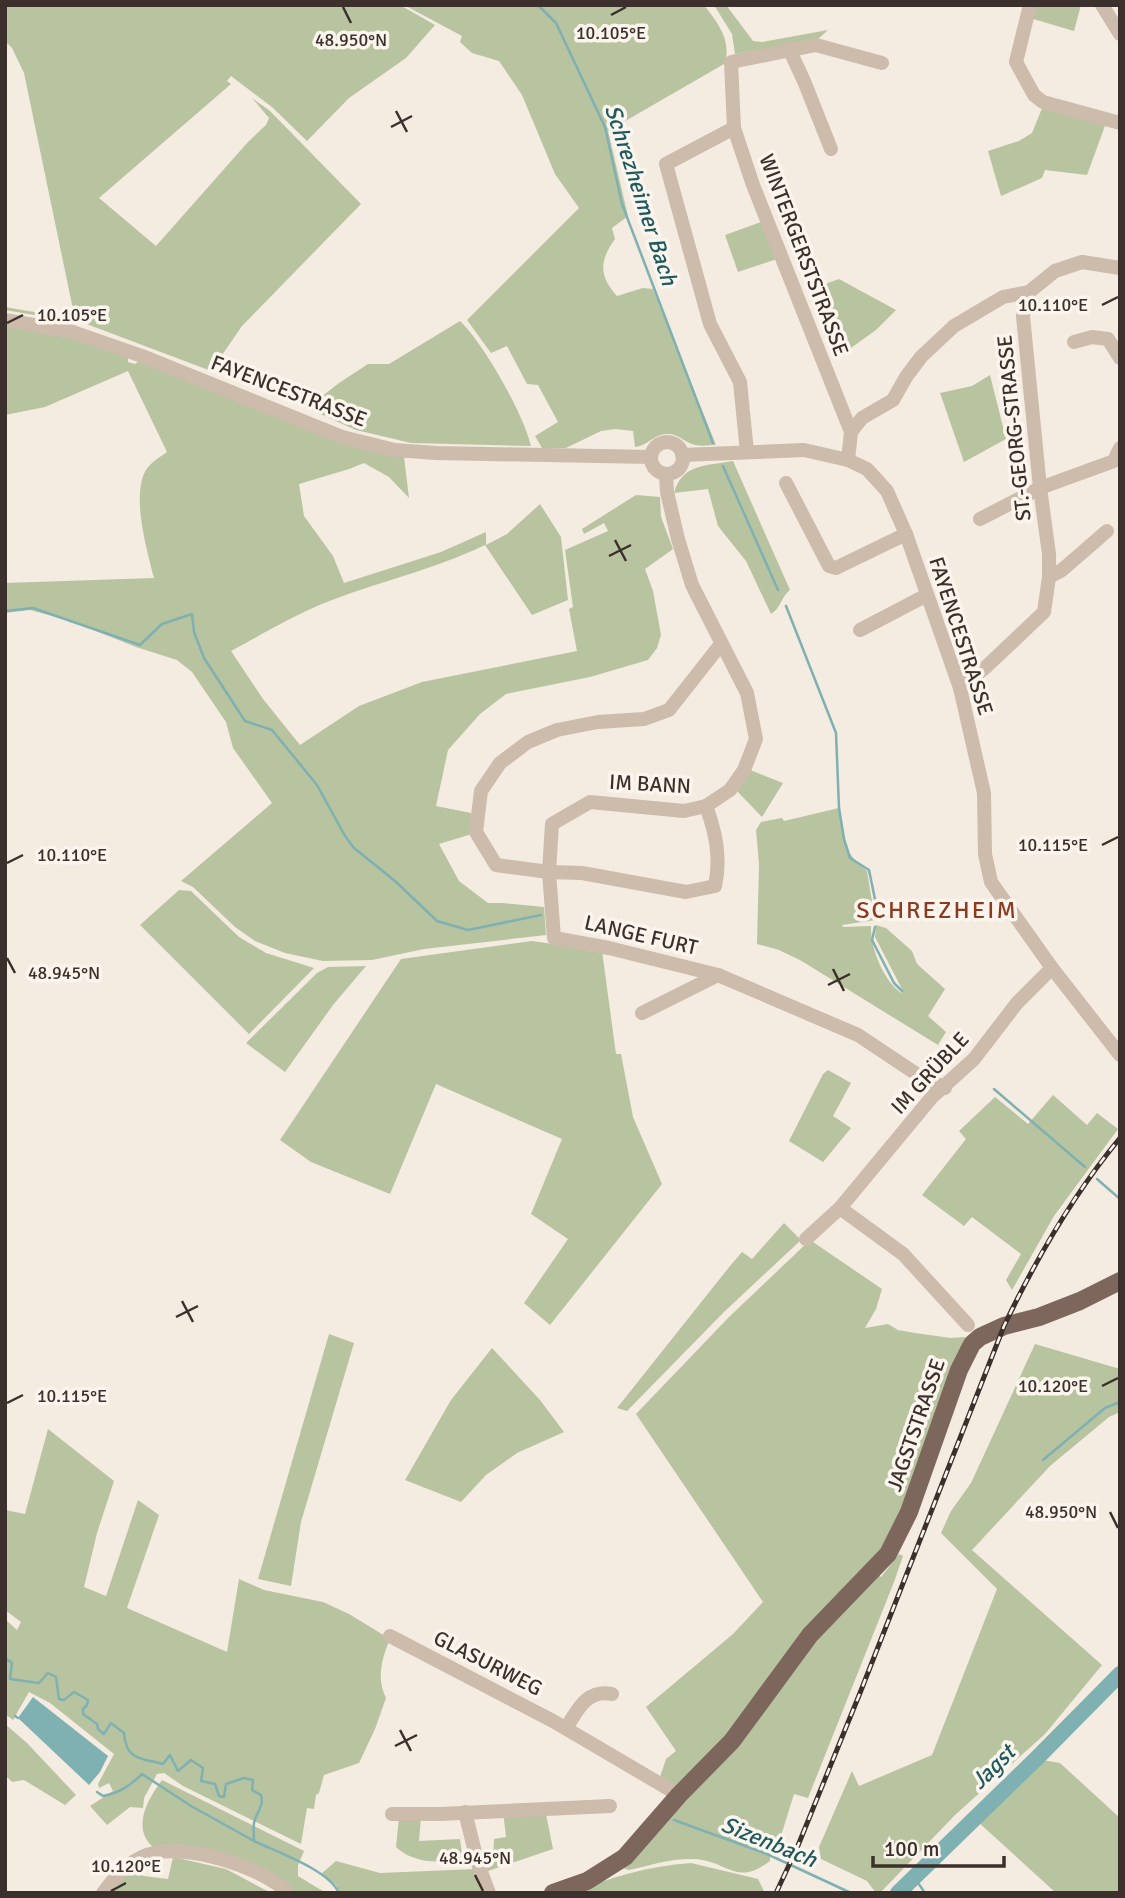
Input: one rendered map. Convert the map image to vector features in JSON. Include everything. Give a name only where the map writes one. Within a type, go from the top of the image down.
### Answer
[{"type":"main road","name":"JAGSTSTRASSE","points":[[553,1893],[587,1881],[625,1857],[679,1795],[732,1741],[810,1635],[888,1554],[909,1512],[959,1370],[972,1344],[980,1337],[1004,1326],[1039,1317],[1120,1281]]},
{"type":"street","points":[[1030,5],[1016,62],[1034,95],[1042,102],[1120,123]]},
{"type":"street","points":[[1102,5],[1120,34]]},
{"type":"street","points":[[831,149],[789,49],[816,45],[881,63]]},
{"type":"street","name":"WINTERGERSTSTRASSE","points":[[789,49],[731,62],[734,128],[779,255],[851,432],[848,460]]},
{"type":"street","points":[[734,128],[666,164],[710,324],[740,382],[747,452]]},
{"type":"street","points":[[851,432],[862,418],[892,400],[921,358],[954,326],[1003,298],[1030,292],[1055,271],[1082,261],[1120,268]]},
{"type":"street","name":"ST.-GEORG-STRASSE","points":[[960,688],[1044,612],[1049,554],[1023,316],[1030,292]]},
{"type":"street","name":"FAYENCESTRASSE","points":[[5,320],[73,332],[142,356],[330,433],[395,450],[651,457],[654,447],[663,442],[674,443],[682,455],[804,450],[848,460],[867,469],[887,491],[906,534],[960,688],[984,793],[985,854],[991,882],[1052,968],[1120,1055]]},
{"type":"street","points":[[1074,342],[1092,337],[1108,340],[1120,358]]},
{"type":"street","points":[[980,519],[1040,488],[1114,461],[1120,448]]},
{"type":"street","points":[[651,457],[656,470],[666,474],[679,469],[682,455]]},
{"type":"street","name":"IM BANN","points":[[554,938],[549,872],[552,824],[590,802],[684,811],[706,806],[730,790],[744,770],[756,739],[747,692],[692,585],[678,540],[666,474]]},
{"type":"street","points":[[786,484],[829,566],[835,568],[906,534]]},
{"type":"street","points":[[1049,577],[1062,570],[1107,531]]},
{"type":"street","points":[[860,630],[927,595]]},
{"type":"street","points":[[706,806],[714,826],[718,856],[715,886],[686,892],[582,873],[549,872],[496,864],[476,832],[481,791],[500,763],[528,742],[557,730],[598,722],[644,719],[669,710],[721,644]]},
{"type":"street","name":"LANGE FURT","points":[[554,938],[609,948],[718,975],[858,1035],[918,1075],[945,1088]]},
{"type":"street","name":"IM GRÜBLE","points":[[806,1239],[840,1208],[932,1097],[974,1059],[1017,1003],[1052,968]]},
{"type":"street","name":"LANGE FURT","points":[[642,1013],[718,975]]},
{"type":"street","points":[[840,1208],[903,1254],[968,1325]]},
{"type":"street","name":"GLASURWEG","points":[[390,1636],[566,1728],[679,1795]]},
{"type":"street","points":[[566,1728],[589,1698],[601,1692],[612,1694]]},
{"type":"street","points":[[391,1814],[610,1805]]},
{"type":"street","points":[[465,1812],[478,1864],[489,1893]]},
{"type":"street","points":[[103,1893],[115,1878],[143,1856],[160,1852],[186,1852],[224,1859],[256,1870],[288,1893]]},
{"type":"green space","points":[[5,5],[400,5],[435,25],[406,58],[349,98],[307,141],[272,107],[231,76],[227,81],[231,84],[99,198],[156,246],[266,125],[269,118],[252,98],[270,111],[361,204],[242,326],[211,371],[76,320],[75,322],[5,310],[5,307],[75,319],[24,73],[12,48],[5,41]]},
{"type":"green space","points":[[404,5],[704,5],[714,18],[725,40],[724,64],[608,131],[628,216],[612,228],[615,239],[606,254],[603,268],[607,282],[617,296],[643,288],[653,289],[716,445],[695,445],[666,434],[635,447],[633,431],[615,429],[601,431],[566,448],[542,448],[535,436],[558,422],[538,385],[527,384],[507,346],[491,353],[467,320],[579,208],[555,174],[522,95],[499,61],[472,53],[460,42],[462,36]]},
{"type":"green space","points":[[714,5],[726,5],[753,41],[762,42],[828,30],[817,40],[735,54],[732,34]]},
{"type":"green space","points":[[1034,5],[1081,5],[1074,31],[1030,18]]},
{"type":"green space","points":[[1043,106],[1106,123],[1087,175],[1045,170],[1042,178],[1001,196],[988,151],[1019,141],[1032,133]]},
{"type":"green space","points":[[761,222],[777,259],[738,272],[725,235]]},
{"type":"green space","points":[[839,279],[896,310],[876,330],[848,350],[822,285]]},
{"type":"green space","points":[[460,321],[502,380],[531,446],[411,443],[356,430],[307,408],[368,364],[389,364]]},
{"type":"green space","points":[[5,325],[72,336],[128,354],[128,362],[135,364],[140,360],[404,457],[409,498],[389,477],[364,463],[299,484],[304,516],[333,556],[344,583],[441,552],[486,532],[486,545],[507,534],[540,504],[561,537],[568,600],[532,615],[485,545],[322,604],[231,651],[263,699],[300,745],[359,706],[422,682],[577,651],[569,609],[573,607],[565,550],[608,531],[604,523],[584,534],[582,529],[636,495],[660,497],[661,517],[673,549],[645,569],[653,591],[661,635],[657,648],[648,660],[590,677],[506,694],[480,714],[448,750],[436,806],[471,813],[472,834],[439,844],[459,881],[488,903],[544,907],[546,935],[424,949],[372,960],[323,961],[285,953],[255,941],[235,927],[193,887],[181,881],[272,803],[233,748],[226,722],[192,672],[177,660],[71,621],[30,610],[5,613],[5,583],[154,578],[142,523],[140,494],[146,470],[167,452],[128,371],[45,407],[5,415]]},
{"type":"green space","points":[[990,375],[1006,439],[964,462],[940,393],[972,386]]},
{"type":"green space","points":[[733,461],[790,590],[771,614],[746,561],[718,526],[708,489],[674,493],[678,483],[689,471],[705,465]]},
{"type":"green space","points":[[750,770],[783,783],[762,817],[736,790]]},
{"type":"green space","points":[[839,808],[845,844],[867,871],[875,920],[842,925],[871,926],[873,944],[883,972],[901,993],[903,991],[875,937],[876,925],[886,928],[912,951],[917,964],[945,989],[928,1016],[946,1032],[938,1045],[800,960],[757,944],[759,864],[756,830],[761,822],[782,818],[784,821]]},
{"type":"green space","points":[[179,890],[191,891],[239,937],[266,953],[314,968],[249,1034],[140,925]]},
{"type":"green space","points":[[532,941],[602,951],[616,1054],[621,1054],[633,1117],[662,1184],[550,1325],[524,1303],[568,1239],[531,1214],[562,1139],[436,1084],[390,1194],[311,1162],[280,1140],[401,959]]},
{"type":"green space","points":[[366,966],[333,1005],[285,1072],[246,1043],[317,973],[328,967]]},
{"type":"green space","points":[[828,1070],[851,1083],[833,1116],[851,1128],[823,1162],[789,1141],[823,1074]]},
{"type":"green space","points":[[1053,1095],[1087,1125],[1097,1113],[1118,1129],[1054,1216],[1012,1290],[1006,1280],[1021,1254],[972,1217],[964,1226],[922,1195],[966,1139],[959,1131],[995,1097],[1028,1124]]},
{"type":"green space","points":[[784,1223],[801,1240],[724,1312],[627,1411],[617,1408],[742,1252],[752,1259]]},
{"type":"green space","points":[[810,1240],[882,1289],[876,1309],[865,1328],[888,1324],[898,1330],[915,1333],[951,1338],[965,1337],[903,1510],[882,1550],[679,1792],[659,1780],[666,1759],[676,1751],[646,1707],[733,1634],[763,1602],[636,1414],[728,1318]]},
{"type":"green space","points":[[329,1334],[354,1343],[301,1522],[291,1586],[258,1579]]},
{"type":"green space","points":[[1035,1344],[1120,1369],[1120,1412],[1109,1417],[1050,1466],[972,1550],[1102,1665],[1045,1734],[955,1815],[880,1893],[876,1893],[867,1881],[821,1859],[819,1847],[852,1771],[859,1786],[932,1755],[997,1589],[941,1533],[951,1511],[971,1483]]},
{"type":"green space","points":[[492,1348],[540,1400],[564,1432],[517,1453],[486,1475],[461,1502],[405,1480],[451,1400]]},
{"type":"green space","points":[[48,1429],[114,1481],[97,1533],[84,1587],[106,1596],[138,1500],[159,1515],[127,1608],[227,1652],[239,1579],[264,1590],[323,1602],[390,1639],[381,1668],[381,1683],[386,1698],[375,1729],[359,1763],[324,1775],[314,1809],[307,1808],[301,1844],[183,1786],[164,1773],[157,1774],[144,1798],[143,1808],[130,1807],[107,1825],[90,1806],[113,1791],[109,1783],[99,1788],[98,1784],[114,1754],[50,1703],[29,1692],[13,1720],[5,1714],[5,1619],[17,1630],[21,1622],[5,1610],[5,1510],[25,1514]]},
{"type":"green space","points":[[899,1554],[903,1556],[894,1582],[808,1798],[794,1794],[776,1852],[770,1857],[770,1861],[748,1872],[694,1859],[629,1870],[623,1868],[795,1663],[877,1574],[881,1577]]},
{"type":"green space","points":[[5,1724],[27,1743],[76,1795],[65,1805],[24,1780],[12,1782],[5,1775]]},
{"type":"green space","points":[[1043,1760],[1060,1763],[1120,1818],[1120,1893],[1056,1893],[977,1821]]},
{"type":"green space","points":[[162,1780],[304,1851],[298,1865],[298,1876],[326,1893],[295,1893],[285,1883],[154,1848],[143,1832],[142,1823],[151,1796]]},
{"type":"green space","points":[[545,1809],[553,1849],[485,1872],[483,1867],[493,1864],[494,1839],[506,1837],[503,1811]]},
{"type":"green space","points":[[399,1817],[421,1818],[419,1841],[460,1839],[463,1862],[427,1861],[403,1853],[396,1847]]},
{"type":"green space","points":[[173,1857],[226,1869],[271,1893],[110,1893],[124,1875],[141,1863],[143,1876],[168,1879]]},
{"type":"green space","points":[[336,1861],[380,1873],[476,1869],[488,1893],[339,1893],[336,1885],[321,1874]]},
{"type":"green space","points":[[691,1863],[758,1879],[765,1893],[572,1893],[630,1873]]},
{"type":"water","points":[[33,1697],[108,1756],[89,1785],[18,1718]]},
{"type":"waterway","name":"Schrezheimer Bach","points":[[538,5],[556,23],[605,127],[622,204],[713,443]]},
{"type":"waterway","name":"Schrezheimer Bach","points":[[723,466],[778,590]]},
{"type":"waterway","name":"Schrezheimer Bach","points":[[786,606],[836,733],[839,808],[844,839],[850,858],[869,870],[878,914]]},
{"type":"waterway","points":[[5,611],[33,608],[140,645],[162,624],[192,614],[194,632],[204,658],[245,721],[272,730],[317,785],[354,848],[395,881],[437,921],[468,930],[541,915]]},
{"type":"waterway","name":"Schrezheimer Bach","points":[[875,927],[872,940],[894,983],[902,991]]},
{"type":"waterway","name":"Schrezheimer Bach","points":[[994,1089],[1085,1167]]},
{"type":"waterway","name":"Schrezheimer Bach","points":[[1097,1179],[1120,1199]]},
{"type":"waterway","points":[[1043,1460],[1105,1408],[1120,1402]]},
{"type":"waterway","name":"Sizenbach","points":[[5,1658],[12,1663],[10,1679],[39,1683],[48,1673],[56,1677],[59,1699],[64,1700],[74,1692],[88,1700],[83,1714],[97,1724],[104,1734],[111,1723],[124,1733],[131,1753],[141,1759],[163,1764],[170,1755],[178,1771],[191,1760],[203,1768],[201,1781],[215,1784],[219,1796],[224,1797],[226,1784],[244,1778],[253,1780],[252,1790],[261,1795],[262,1799],[254,1823],[254,1841],[314,1869],[339,1893]]},
{"type":"waterway","name":"Jagst","points":[[898,1893],[1120,1674]]},
{"type":"waterway","points":[[97,1792],[103,1796],[114,1793],[142,1774],[191,1806],[254,1841]]},
{"type":"waterway","name":"Sizenbach","points":[[674,1820],[767,1854],[851,1893]]},
{"type":"waterway","points":[[914,1877],[925,1893]]},
{"type":"railway","points":[[776,1893],[860,1693],[1004,1326],[1056,1229],[1086,1182],[1120,1138]]},
{"type":"district","name":"SCHREZHEIM","points":[[937,910]]}]
